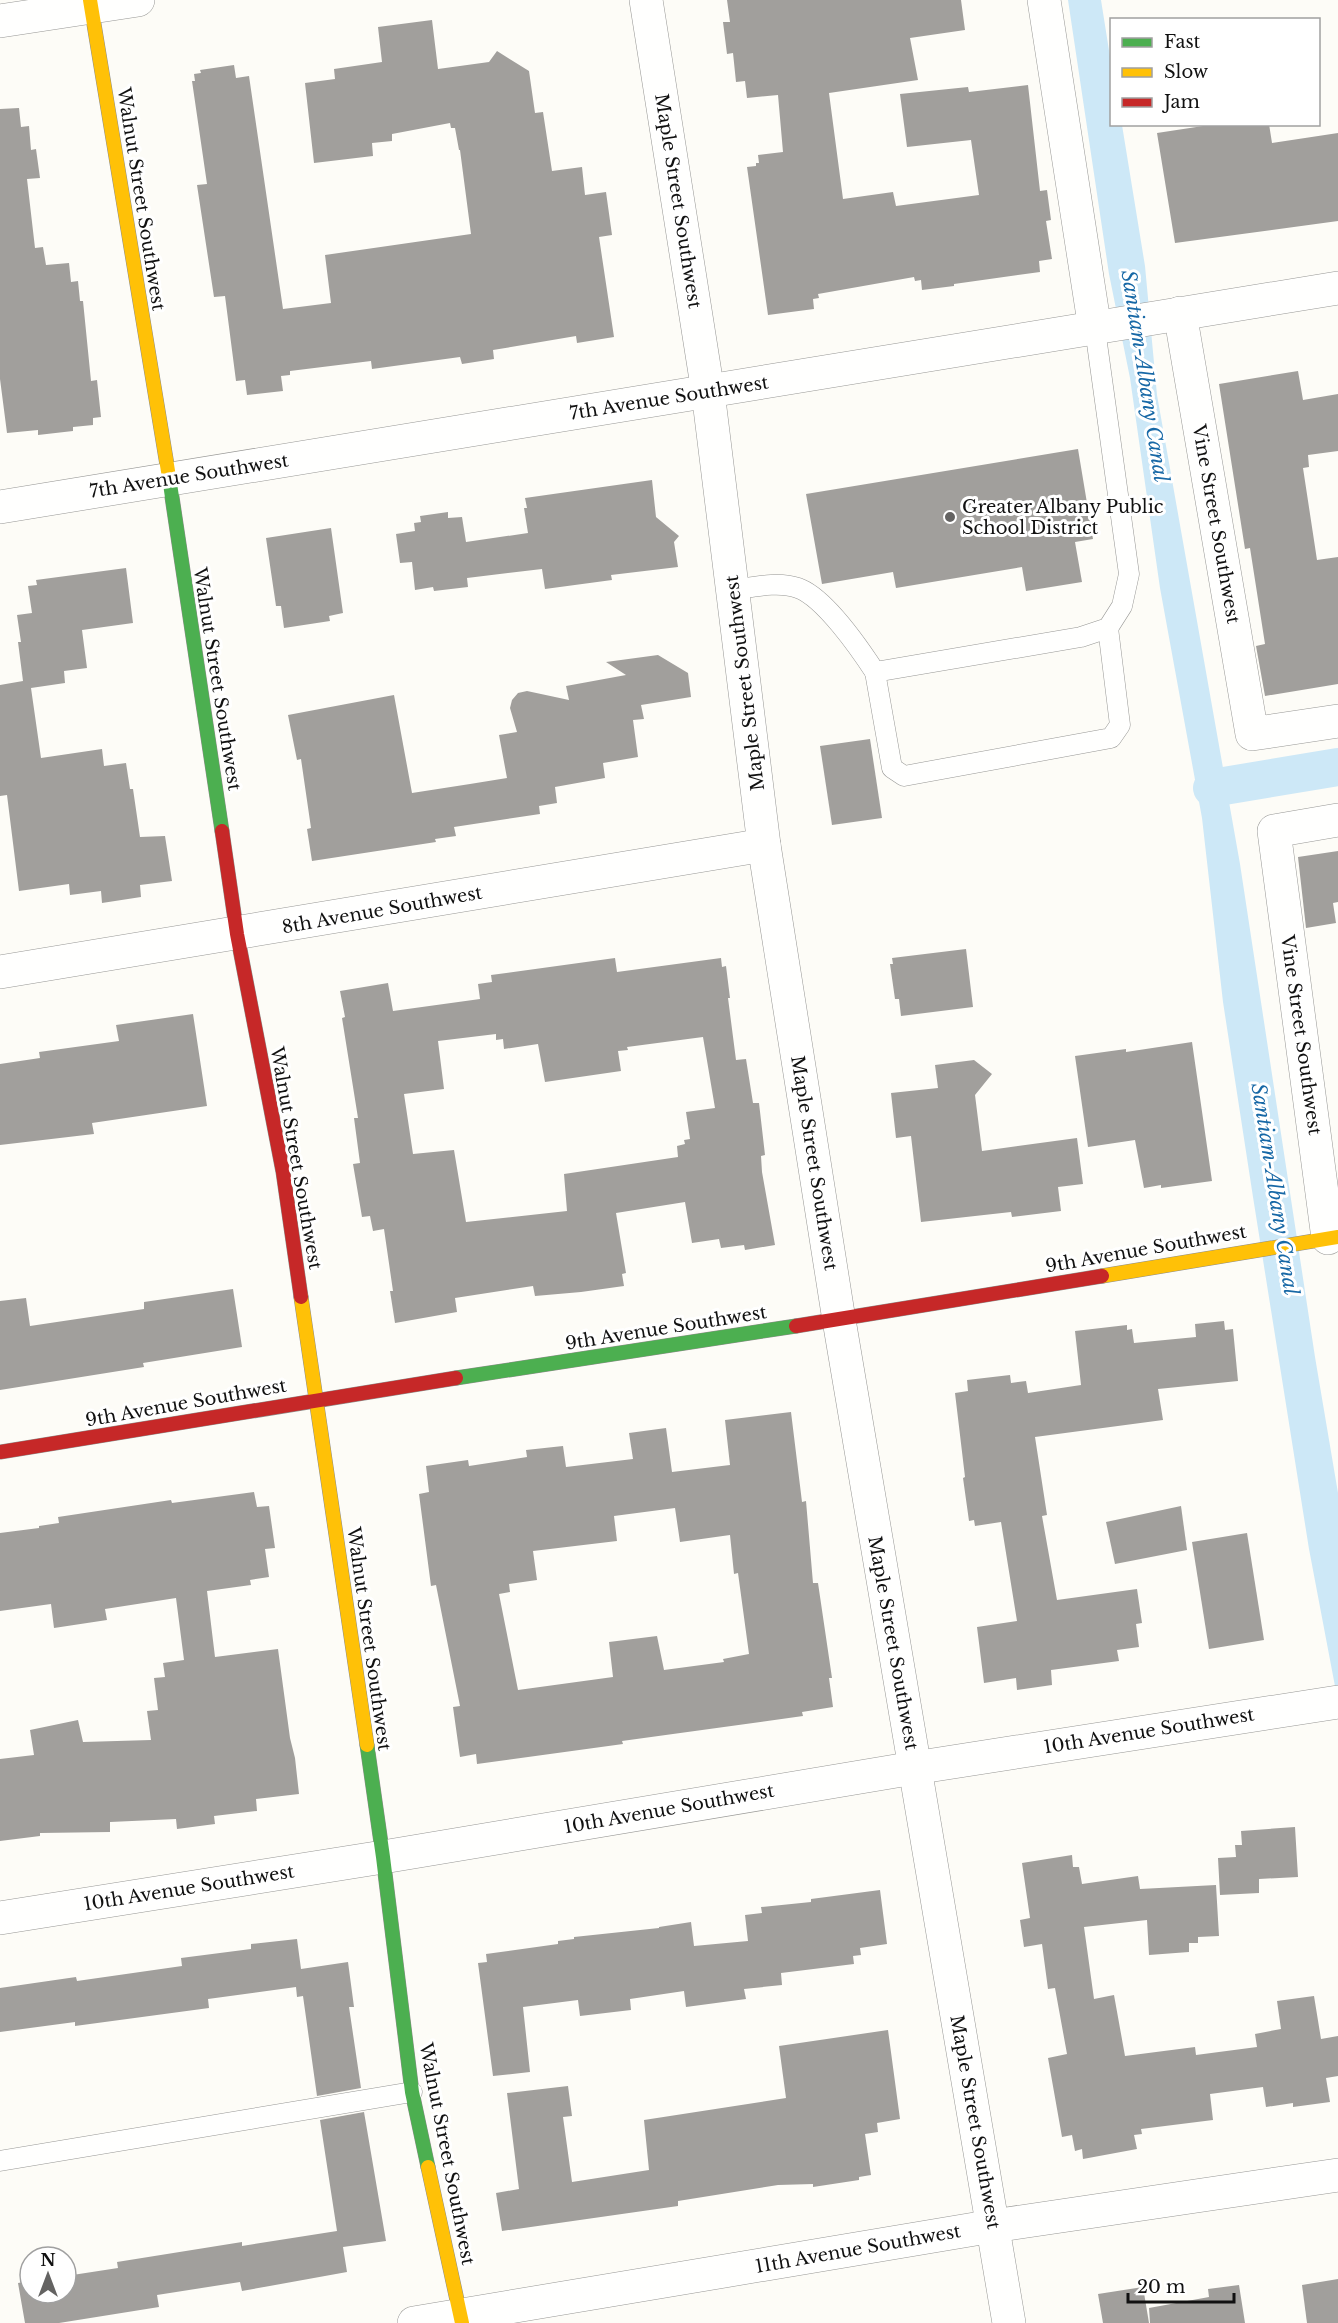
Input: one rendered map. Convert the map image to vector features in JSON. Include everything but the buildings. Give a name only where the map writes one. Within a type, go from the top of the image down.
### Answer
[{"type":"street","points":[[0,21],[90,3],[138,0]]},
{"type":"street","name":"Maple Street Southwest","points":[[646,0],[708,392],[764,845],[839,1320],[1009,2323]]},
{"type":"street","points":[[1044,0],[1107,327]]},
{"type":"street","name":"Walnut Street Southwest","points":[[90,3],[169,479],[237,934],[283,1172],[383,1857],[412,2092],[461,2319]]},
{"type":"street","name":"7th Avenue Southwest","points":[[0,507],[1338,288]]},
{"type":"street","name":"Vine Street Southwest","points":[[1167,315],[1252,734],[1338,721]]},
{"type":"street","name":"Vine Street Southwest","points":[[1325,1239],[1274,831],[1338,820]]},
{"type":"street","name":"8th Avenue Southwest","points":[[0,972],[764,845]]},
{"type":"street","name":"9th Avenue Southwest","points":[[0,1452],[316,1399],[839,1320],[1259,1248],[1325,1239]]},
{"type":"street","name":"10th Avenue Southwest","points":[[0,1918],[383,1857],[914,1768],[1337,1702]]},
{"type":"street","name":"11th Avenue Southwest","points":[[414,2323],[461,2319],[993,2226],[1338,2175]]},
{"type":"lane","points":[[875,672],[1081,637],[1108,628],[1122,606],[1129,574],[1107,327]]},
{"type":"lane","points":[[734,590],[773,584],[799,588],[831,615],[854,640],[875,672],[892,768],[904,776],[1111,738],[1120,725],[1108,628]]},
{"type":"lane","points":[[0,2161],[412,2092]]},
{"type":"water","points":[[1068,0],[1101,0],[1110,57],[1110,126],[1122,126],[1145,266],[1157,395],[1240,864],[1338,1493],[1338,1702],[1309,1549],[1223,1002],[1202,818],[1160,588],[1130,378],[1109,274]]},
{"type":"waterway","name":"Santiam-Albany Canal","points":[[1212,788],[1338,767]]},
{"type":"traffic: fast","points":[[169,477],[222,831]]},
{"type":"traffic: fast","points":[[456,1378],[796,1326]]},
{"type":"traffic: fast","points":[[367,1745],[412,2092],[428,2167]]},
{"type":"traffic: slow","points":[[90,0],[169,477]]},
{"type":"traffic: slow","points":[[1102,1276],[1338,1237]]},
{"type":"traffic: slow","points":[[301,1297],[367,1745]]},
{"type":"traffic: slow","points":[[428,2167],[462,2323]]},
{"type":"traffic: jam","points":[[222,831],[237,934],[283,1172],[301,1297]]},
{"type":"traffic: jam","points":[[796,1326],[1102,1276]]},
{"type":"traffic: jam","points":[[0,1452],[456,1378]]},
{"type":"place","name":"Greater Albany Public School District","points":[[950,517]]}]
